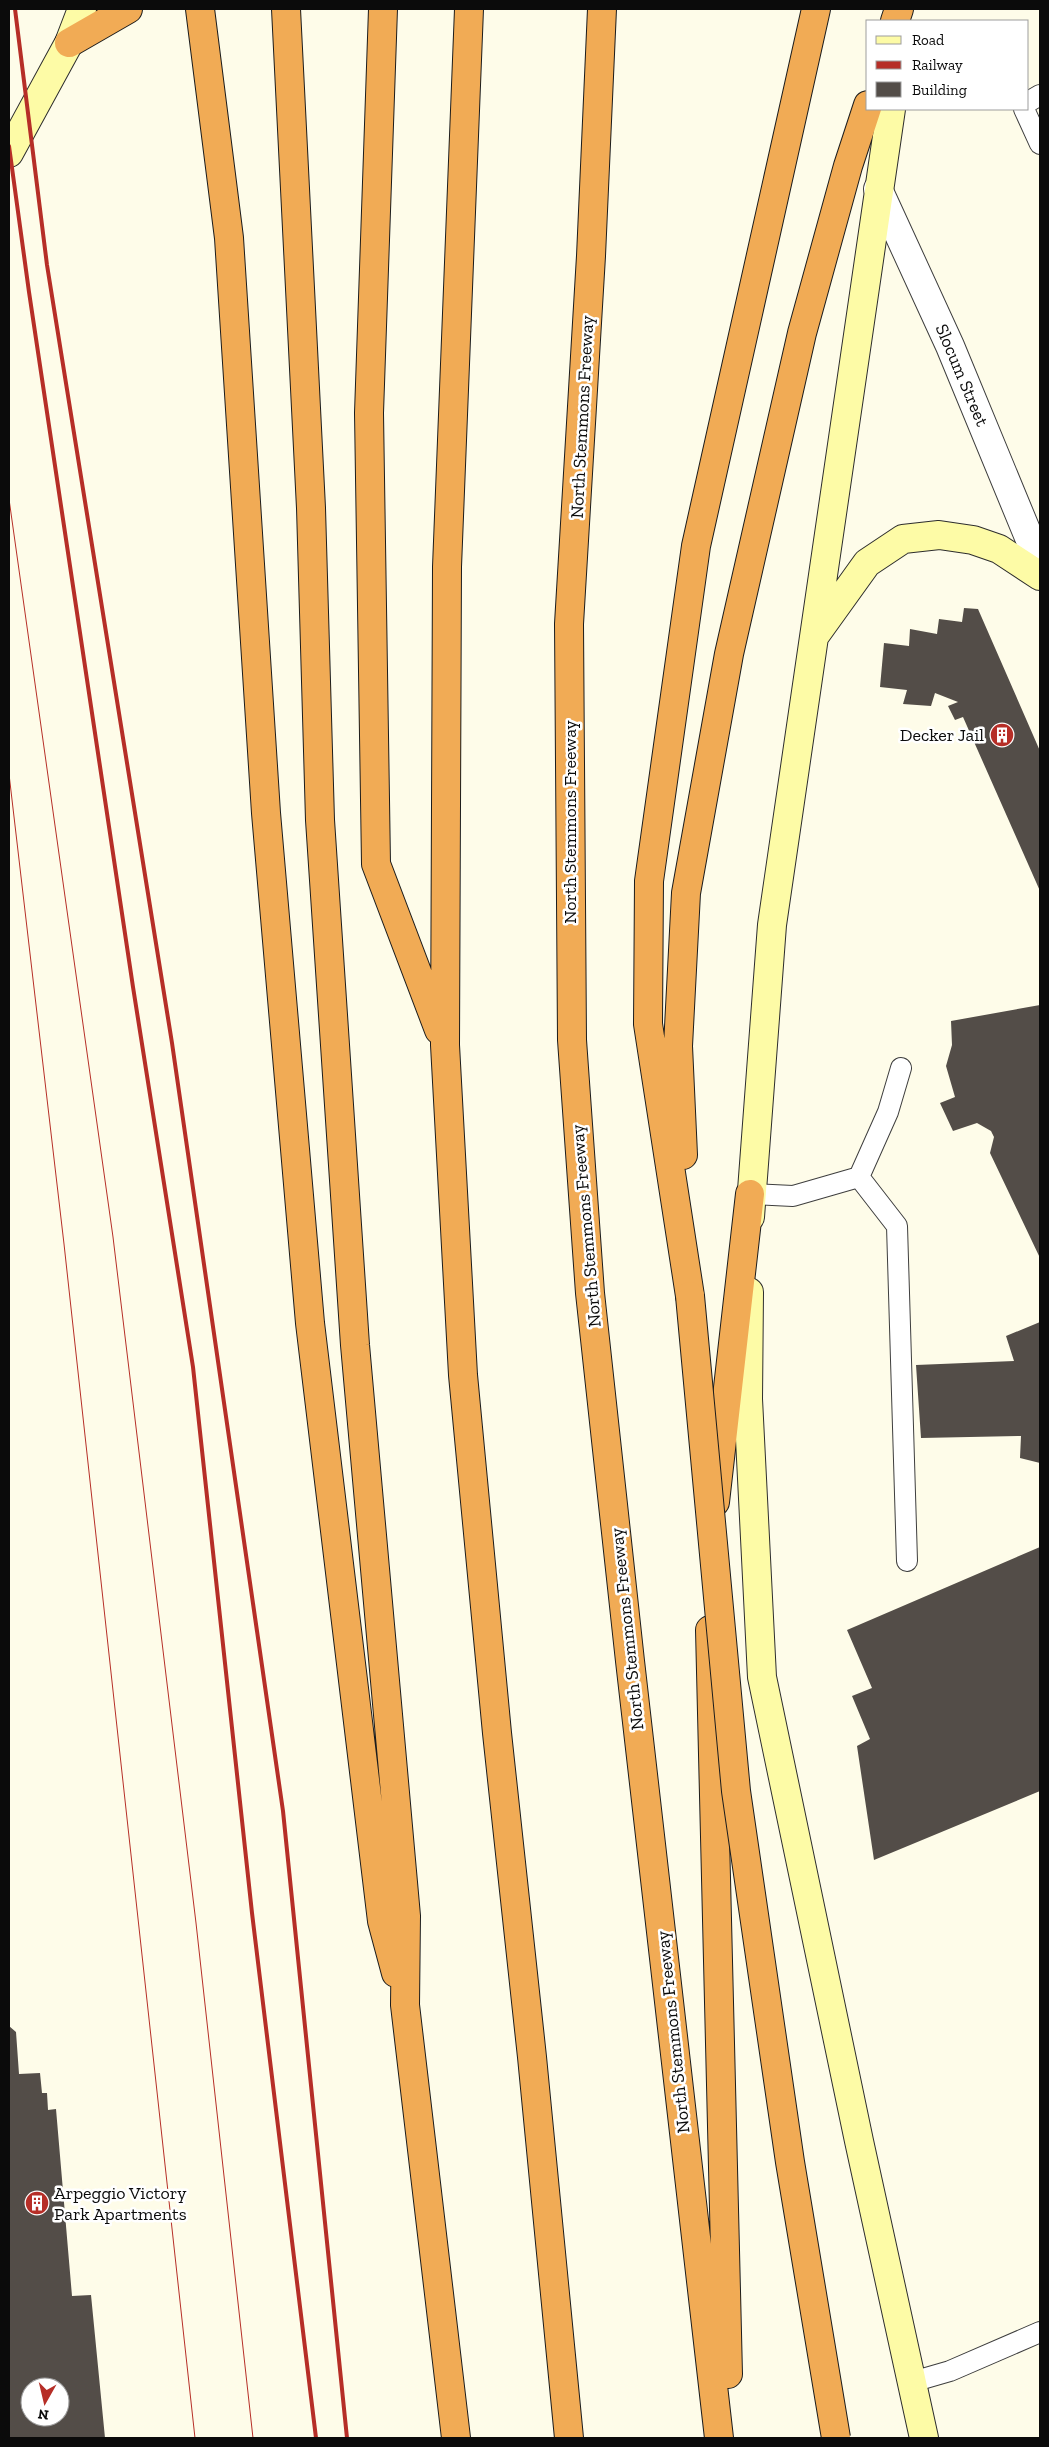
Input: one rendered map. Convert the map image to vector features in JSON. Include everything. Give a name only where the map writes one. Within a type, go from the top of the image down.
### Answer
[{"type":"highway","points":[[69,43],[128,9]]},
{"type":"highway","points":[[200,9],[229,238],[266,813],[310,1323],[382,1920],[405,2006]]},
{"type":"highway","points":[[284,9],[311,508],[320,820],[355,1345],[406,1916],[405,2006],[456,2438]]},
{"type":"highway","points":[[469,9],[447,567],[445,1045],[463,1375],[496,1723],[532,2057],[569,2438]]},
{"type":"highway","name":"North Stemmons Freeway","points":[[602,9],[591,256],[569,624],[572,1040],[590,1293],[719,2438]]},
{"type":"highway","points":[[690,1296],[648,1024],[649,882],[696,546],[816,9]]},
{"type":"highway","points":[[383,11],[369,413],[376,864],[445,1045]]},
{"type":"highway","points":[[836,2438],[790,2162],[736,1791],[690,1296],[678,1046],[686,892],[730,654],[802,333],[848,166],[866,110]]},
{"type":"highway","points":[[730,2438],[708,1567],[750,1194]]},
{"type":"main road","points":[[9,153],[69,43],[82,9]]},
{"type":"main road","points":[[69,43],[96,9]]},
{"type":"main road","points":[[891,110],[772,925],[750,1194],[748,1398],[762,1677],[858,2141],[924,2438]]},
{"type":"main road","points":[[813,638],[867,563],[903,539],[939,535],[973,540],[999,549],[1040,576]]},
{"type":"street","name":"Slocum Street","points":[[878,188],[950,346],[1040,564]]},
{"type":"lane","points":[[1029,101],[1040,95]]},
{"type":"lane","points":[[1024,110],[1040,144]]},
{"type":"lane","points":[[750,1194],[793,1196],[859,1177],[888,1112],[901,1068]]},
{"type":"lane","points":[[859,1177],[897,1226],[907,1561]]},
{"type":"lane","points":[[912,2382],[950,2371],[1040,2332]]},
{"type":"building","name":"Decker Jail","points":[[964,608],[978,609],[1040,751],[1040,891],[963,717],[955,720],[948,706],[958,702],[935,693],[931,706],[903,704],[907,690],[880,687],[884,643],[909,646],[910,629],[937,634],[939,619],[962,622]]},
{"type":"building","points":[[1040,1005],[1040,1258],[990,1153],[994,1137],[991,1131],[977,1123],[953,1131],[940,1103],[955,1097],[946,1066],[952,1045],[951,1021]]},
{"type":"building","points":[[1040,1322],[1040,1463],[1020,1458],[1021,1436],[921,1438],[916,1365],[1014,1361],[1006,1336]]},
{"type":"building","points":[[1040,1547],[1040,1791],[874,1860],[857,1746],[870,1739],[852,1696],[872,1688],[847,1630]]},
{"type":"building","points":[[9,2026],[16,2032],[19,2074],[40,2073],[42,2093],[47,2093],[48,2110],[56,2109],[72,2296],[91,2295],[105,2438],[9,2438]]},
{"type":"tram line","points":[[9,499],[113,1237],[196,1923],[253,2438]]},
{"type":"tram line","points":[[9,774],[64,1244],[195,2438]]},
{"type":"railway","points":[[15,9],[47,265],[172,1043],[283,1811],[347,2438]]},
{"type":"railway","points":[[9,146],[29,292],[133,987],[193,1367],[252,1913],[316,2438]]},
{"type":"place","name":"Decker Jail","points":[[1002,735]]},
{"type":"place","name":"Arpeggio Victory Park Apartments","points":[[37,2203]]}]
